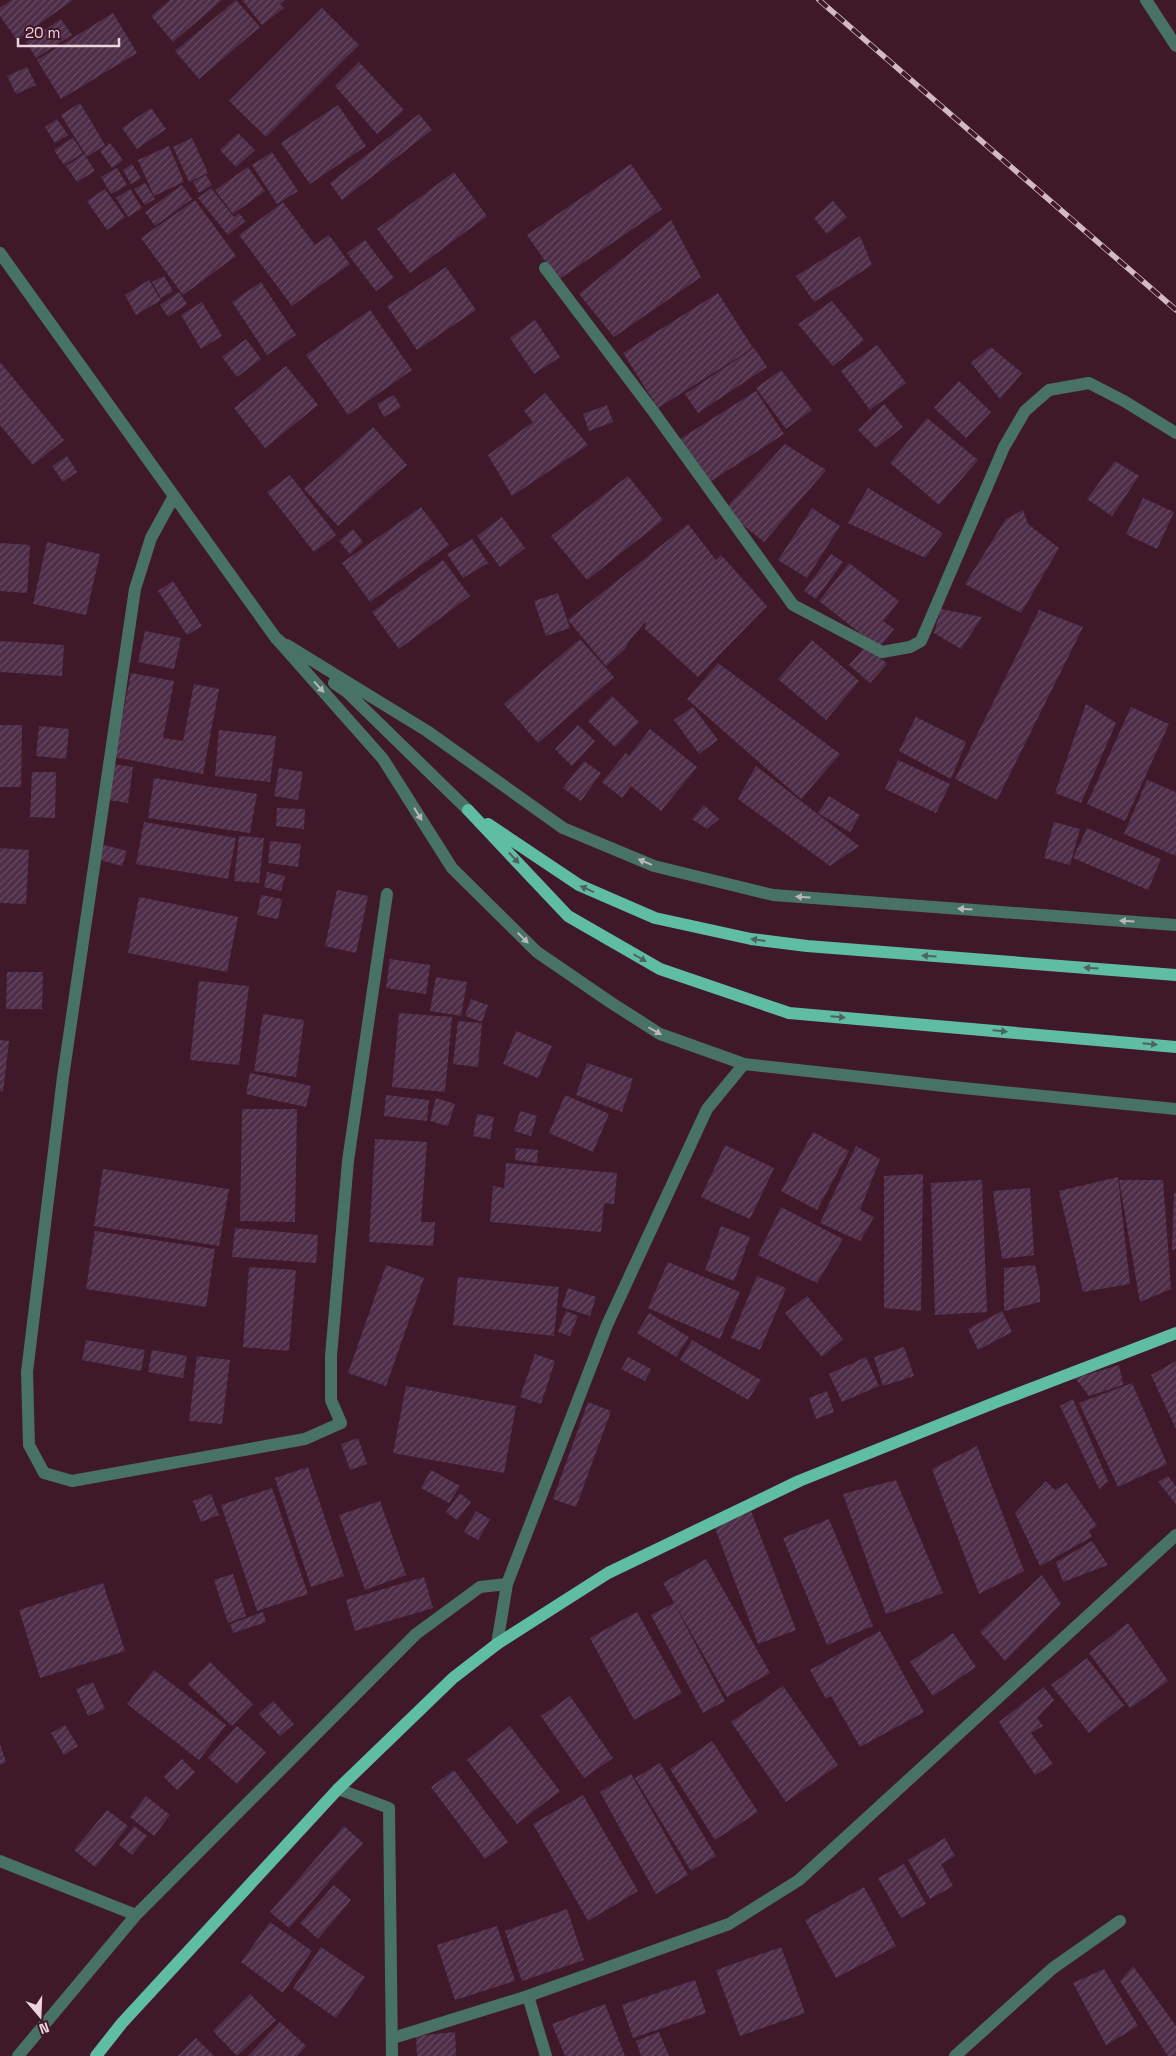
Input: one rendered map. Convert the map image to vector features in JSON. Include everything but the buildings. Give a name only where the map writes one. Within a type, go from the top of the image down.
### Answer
[{"type":"main road","points":[[468,810],[579,885],[655,918],[752,939],[807,946],[1176,975]]},
{"type":"main road","points":[[468,810],[568,916],[660,969],[789,1013],[1176,1047]]},
{"type":"main road","points":[[96,2056],[122,2023],[338,1789],[453,1678],[496,1644],[608,1573],[799,1481],[1176,1333]]},
{"type":"street","points":[[1146,0],[1176,46]]},
{"type":"street","points":[[0,253],[275,637],[383,759],[452,868],[537,952],[660,1034],[744,1064],[1176,1109]]},
{"type":"street","points":[[545,268],[653,412],[793,606],[882,652],[910,647],[922,641],[1004,447],[1025,411],[1049,390],[1089,383],[1124,401],[1176,433]]},
{"type":"street","points":[[174,496],[151,538],[135,589],[62,1077],[27,1372],[29,1445],[44,1473],[72,1481],[306,1438],[342,1423],[331,1400],[331,1346],[348,1161],[387,894]]},
{"type":"street","points":[[275,637],[347,692],[468,810]]},
{"type":"street","points":[[275,637],[426,731],[564,828],[654,866],[773,895],[1176,925]]},
{"type":"street","points":[[496,1644],[506,1584],[607,1325],[707,1109],[744,1064]]},
{"type":"street","points":[[393,2038],[528,1996],[729,1924],[799,1880],[1176,1535]]},
{"type":"street","points":[[18,2056],[136,1915],[416,1634],[480,1588],[506,1584]]},
{"type":"street","points":[[338,1789],[389,1808],[392,2056]]},
{"type":"street","points":[[0,1862],[136,1915]]},
{"type":"street","points":[[955,2056],[1053,1968],[1120,1920]]},
{"type":"street","points":[[528,1996],[546,2056]]},
{"type":"railway","points":[[819,0],[1176,310]]}]
